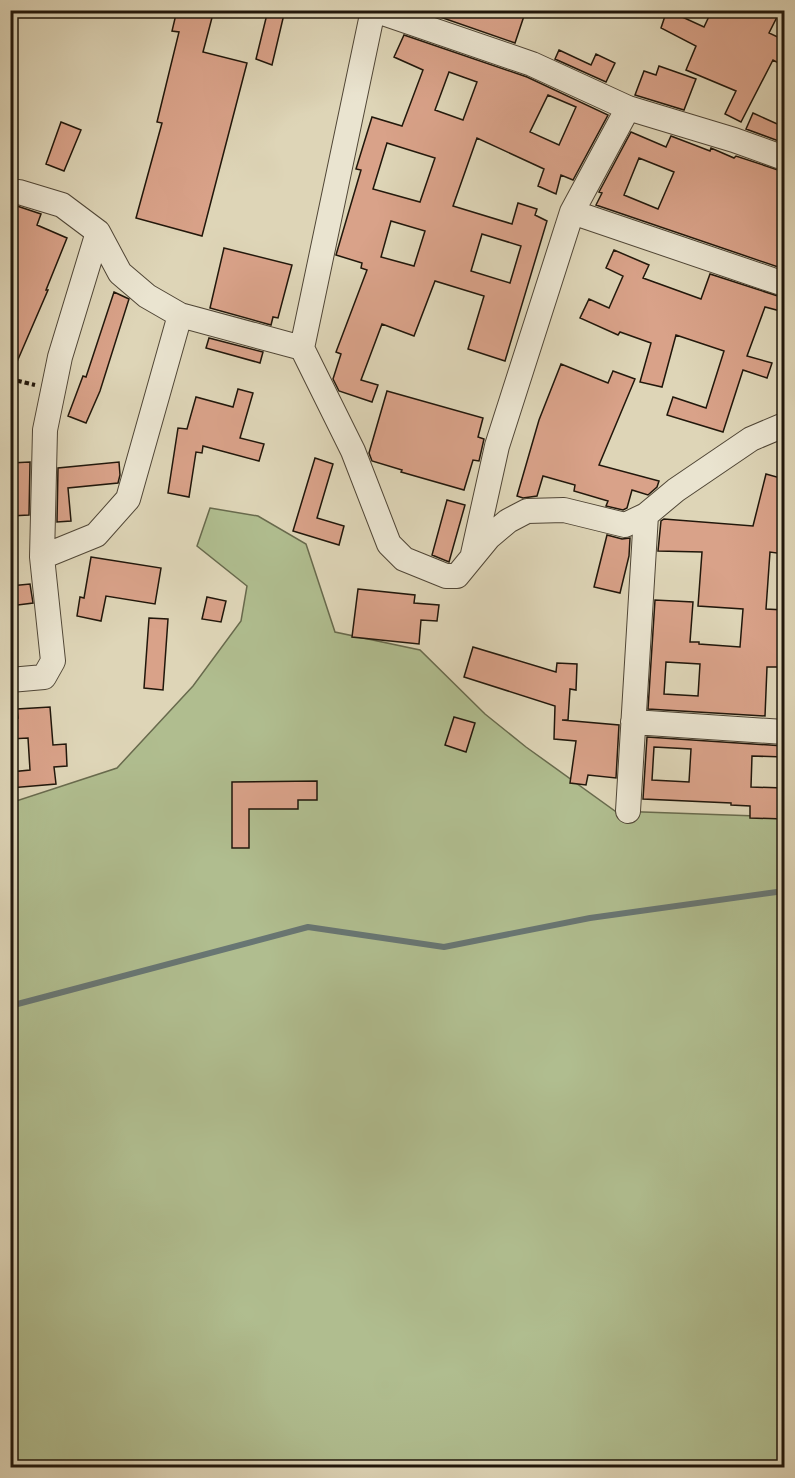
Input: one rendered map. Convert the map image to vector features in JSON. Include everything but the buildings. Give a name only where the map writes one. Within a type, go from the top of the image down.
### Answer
[{"type":"street","points":[[784,158],[734,140],[628,108],[532,64],[373,10],[302,348],[353,451],[389,544],[404,559],[446,576],[457,576],[489,537],[508,521],[526,511],[564,510],[625,525],[646,515],[676,490],[751,439],[784,425]]},
{"type":"street","points":[[473,557],[497,446],[572,212],[628,108]]},
{"type":"street","points":[[10,192],[19,192],[62,205],[98,232],[120,273],[147,296],[180,315],[302,348]]},
{"type":"street","points":[[572,212],[784,284]]},
{"type":"street","points":[[10,680],[44,677],[53,661],[42,557],[45,430],[60,357],[98,232]]},
{"type":"street","points":[[42,557],[96,535],[128,499],[180,315]]},
{"type":"street","points":[[628,811],[646,515]]},
{"type":"street","points":[[633,722],[784,732]]},
{"type":"green space","points":[[210,508],[258,516],[306,544],[335,632],[420,650],[485,714],[526,747],[615,811],[784,817],[784,1467],[11,1467],[10,803],[117,768],[193,686],[241,621],[247,586],[197,546]]},
{"type":"waterway","points":[[10,1006],[308,927],[444,947],[590,918],[784,891]]}]
